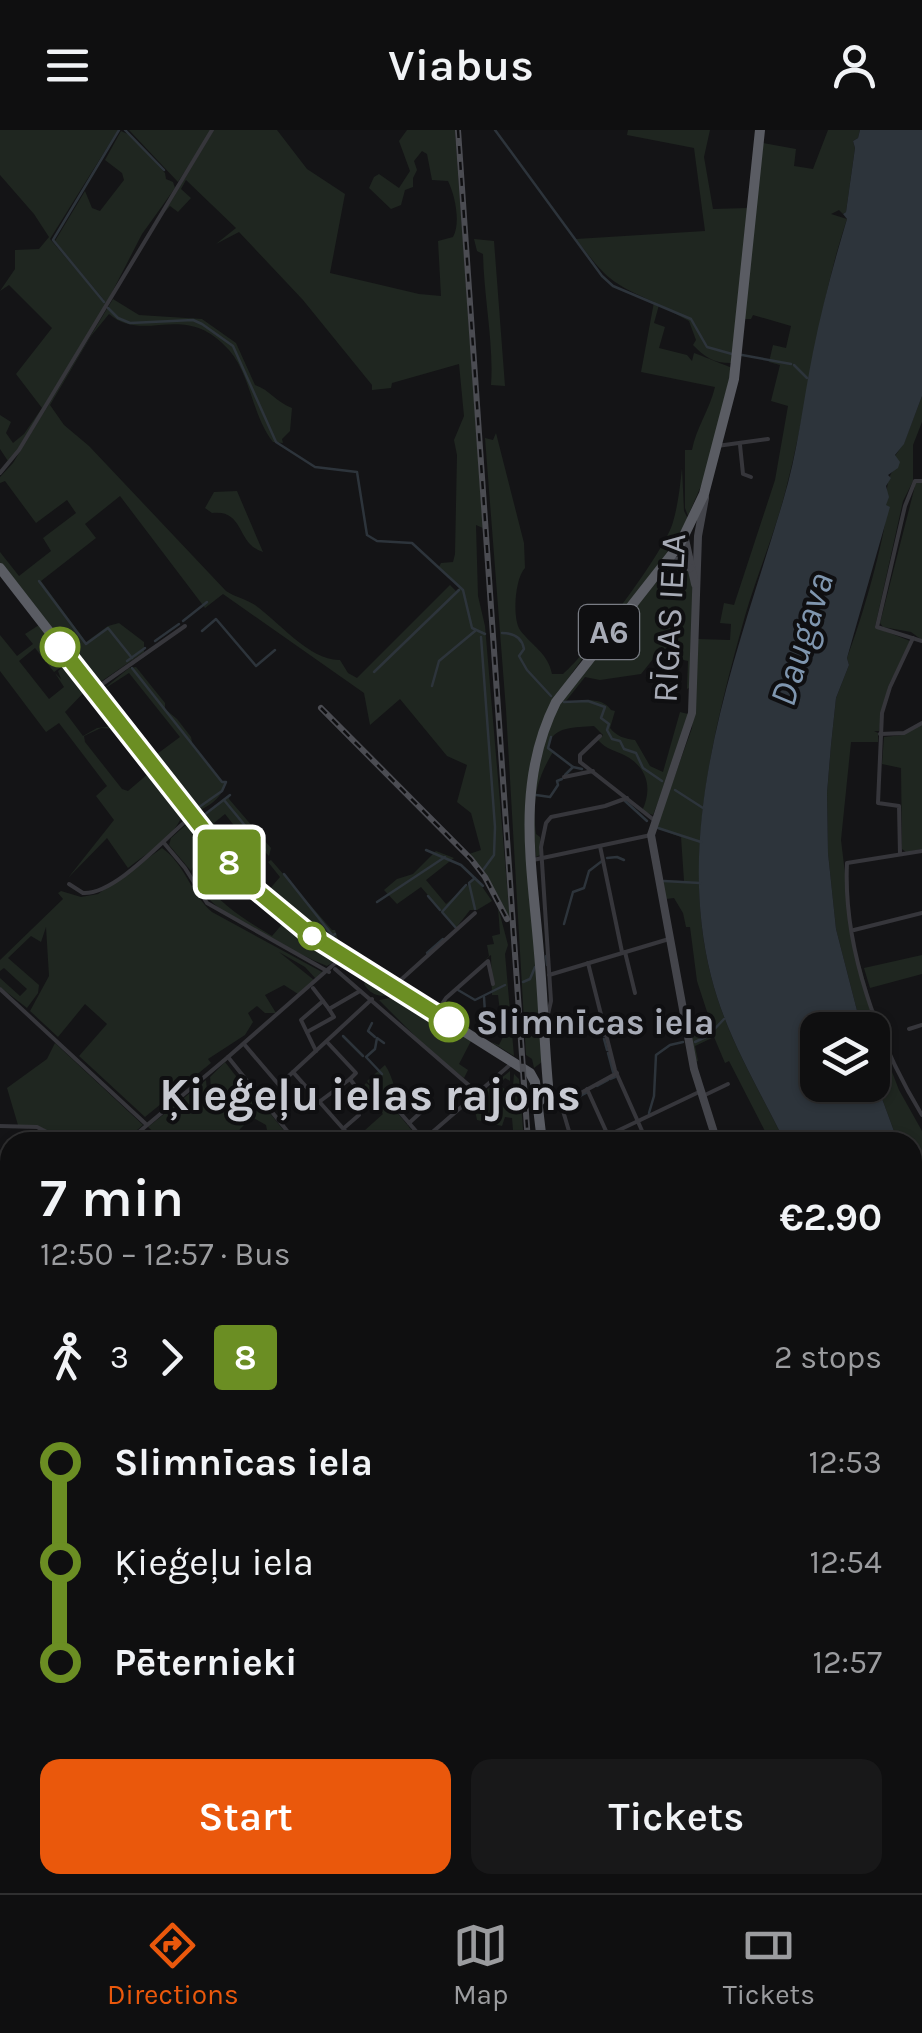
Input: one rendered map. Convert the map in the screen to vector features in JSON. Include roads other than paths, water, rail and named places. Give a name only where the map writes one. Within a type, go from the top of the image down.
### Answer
[{"type":"highway","name":"RĪGAS IELA","points":[[691,534],[734,379],[760,130]]},
{"type":"highway","name":"A6","points":[[537,1098],[546,1093],[548,1082],[546,976],[529,788],[538,745],[571,679],[691,534]]},
{"type":"highway","points":[[0,568],[192,816],[267,901],[304,930],[528,1070],[534,1078],[541,1132]]},
{"type":"highway","points":[[528,1070],[540,1068],[546,1051]]},
{"type":"main road","points":[[691,534],[690,568],[696,588]]},
{"type":"main road","name":"RĪGAS IELA","points":[[691,534],[696,588],[692,712],[686,740],[651,835],[700,1094],[713,1132]]},
{"type":"main road","points":[[664,565],[680,560],[690,568]]},
{"type":"street","points":[[0,474],[19,450],[212,130]]},
{"type":"street","points":[[717,446],[768,438]]},
{"type":"street","points":[[740,445],[743,474],[751,477]]},
{"type":"street","points":[[922,481],[915,480],[905,506],[877,627],[922,641]]},
{"type":"street","points":[[94,690],[185,626]]},
{"type":"street","points":[[900,854],[899,806],[878,803],[880,734],[890,686],[914,638]]},
{"type":"street","points":[[880,734],[898,734],[922,722]]},
{"type":"street","points":[[600,736],[579,758],[654,820]]},
{"type":"street","points":[[564,777],[592,771]]},
{"type":"street","points":[[627,798],[550,818],[536,859],[651,835]]},
{"type":"street","points":[[69,884],[83,893],[98,892],[164,843],[192,816]]},
{"type":"street","points":[[164,843],[207,903],[362,990],[479,1094]]},
{"type":"street","points":[[600,846],[635,993]]},
{"type":"street","points":[[922,851],[847,863],[853,930],[875,1016],[922,1115]]},
{"type":"street","points":[[394,986],[475,913]]},
{"type":"street","points":[[853,930],[922,913]]},
{"type":"street","points":[[546,976],[669,939]]},
{"type":"street","points":[[139,1132],[312,987],[343,955]]},
{"type":"street","points":[[436,1013],[446,998],[488,961],[493,984]]},
{"type":"street","points":[[588,963],[616,1073],[642,1132]]},
{"type":"street","points":[[307,1032],[334,1017],[312,987]]},
{"type":"street","points":[[0,989],[147,1125]]},
{"type":"street","points":[[329,1008],[362,990]]},
{"type":"street","points":[[244,1043],[279,1085],[372,999]]},
{"type":"street","points":[[316,1051],[300,1020],[324,1001]]},
{"type":"street","points":[[909,1029],[922,1025]]},
{"type":"street","points":[[319,1102],[356,1073],[327,1042]]},
{"type":"street","points":[[228,1057],[288,1132]]},
{"type":"street","points":[[433,1132],[514,1060]]},
{"type":"street","points":[[294,1072],[346,1132]]},
{"type":"street","points":[[567,1132],[562,1102],[616,1073]]},
{"type":"street","points":[[350,1079],[360,1092],[360,1108]]},
{"type":"street","points":[[622,1132],[728,1084]]},
{"type":"street","points":[[587,1089],[606,1132]]},
{"type":"street","points":[[409,1123],[430,1104],[419,1091],[397,1109],[416,1132]]},
{"type":"street","points":[[343,1128],[359,1115]]},
{"type":"street","points":[[0,1126],[37,1127],[47,1132]]},
{"type":"water","name":"Daugava","points":[[860,130],[922,130],[922,396],[904,444],[895,455],[900,462],[898,468],[888,475],[891,478],[886,486],[886,505],[890,507],[847,658],[849,665],[836,698],[827,793],[828,853],[836,929],[857,1012],[800,1012],[800,1102],[883,1102],[894,1132],[780,1132],[717,998],[701,916],[699,856],[704,795],[715,735],[788,483],[817,335],[847,219],[843,214],[853,141]]},
{"type":"waterway","points":[[104,302],[53,240],[119,130]]},
{"type":"waterway","points":[[125,130],[164,170]]},
{"type":"waterway","points":[[495,130],[602,276],[613,286],[691,319],[707,347],[732,354]]},
{"type":"waterway","points":[[108,308],[130,323],[193,320],[233,346],[276,442],[315,467],[357,472],[367,535],[377,541],[412,543],[463,590],[472,628],[485,634]]},
{"type":"waterway","points":[[742,355],[791,364]]},
{"type":"waterway","points":[[794,365],[807,378]]},
{"type":"waterway","points":[[39,581],[86,644],[108,628],[132,658]]},
{"type":"waterway","points":[[374,672],[459,590]]},
{"type":"waterway","points":[[183,621],[207,602]]},
{"type":"waterway","points":[[202,631],[216,619],[256,666],[275,650]]},
{"type":"waterway","points":[[155,641],[179,624]]},
{"type":"waterway","points":[[432,686],[439,661],[475,631]]},
{"type":"waterway","points":[[502,633],[521,641],[524,649],[519,656],[551,696]]},
{"type":"waterway","points":[[481,637],[495,827],[494,855],[483,870]]},
{"type":"waterway","points":[[127,661],[145,648]]},
{"type":"waterway","points":[[132,668],[222,782],[226,782],[222,791],[195,810]]},
{"type":"waterway","points":[[564,702],[588,701],[605,707],[601,718],[609,724],[607,730],[612,739],[636,753],[643,768],[662,781]]},
{"type":"waterway","points":[[551,737],[548,748],[573,767]]},
{"type":"waterway","points":[[565,775],[573,767],[582,769]]},
{"type":"waterway","points":[[536,795],[550,797],[557,781],[562,779]]},
{"type":"waterway","points":[[675,790],[703,808]]},
{"type":"waterway","points":[[204,815],[230,795]]},
{"type":"waterway","points":[[224,800],[265,850]]},
{"type":"waterway","points":[[625,801],[647,821]]},
{"type":"waterway","points":[[658,828],[701,842]]},
{"type":"waterway","points":[[426,850],[461,865],[483,886]]},
{"type":"waterway","points":[[377,902],[445,857]]},
{"type":"waterway","points":[[607,858],[624,860]]},
{"type":"waterway","points":[[564,924],[573,892],[584,888],[589,871],[602,861]]},
{"type":"waterway","points":[[284,874],[335,934]]},
{"type":"waterway","points":[[475,878],[469,883],[475,909]]},
{"type":"waterway","points":[[664,881],[700,883]]},
{"type":"waterway","points":[[456,928],[442,912],[466,885]]},
{"type":"waterway","points":[[428,896],[440,910]]},
{"type":"waterway","points":[[427,953],[443,939]]},
{"type":"waterway","points":[[546,956],[547,965]]},
{"type":"waterway","points":[[523,982],[530,979],[535,967]]},
{"type":"waterway","points":[[458,990],[475,1000],[505,985]]},
{"type":"waterway","points":[[483,1035],[484,997]]},
{"type":"waterway","points":[[587,1017],[598,1015],[601,1024]]},
{"type":"waterway","points":[[695,1042],[708,1036],[724,1019]]},
{"type":"waterway","points":[[372,1023],[368,1031],[375,1037]]},
{"type":"waterway","points":[[601,1026],[604,1036]]},
{"type":"waterway","points":[[343,1036],[363,1056]]},
{"type":"waterway","points":[[382,1074],[366,1057],[375,1049],[377,1038],[384,1043]]},
{"type":"waterway","points":[[604,1039],[607,1050]]},
{"type":"waterway","points":[[649,1113],[656,1055],[683,1042]]},
{"type":"waterway","points":[[608,1053],[613,1072]]},
{"type":"waterway","points":[[610,1079],[615,1077]]},
{"type":"waterway","points":[[597,1086],[608,1080]]},
{"type":"waterway","points":[[565,1104],[586,1093]]},
{"type":"railway","points":[[458,130],[527,1132]]},
{"type":"railway","points":[[321,708],[471,859],[507,919]]},
{"type":"place","name":"Slimnīcas iela","points":[[449,1022]]},
{"type":"district","name":"Ķieģeļu ielas rajons","points":[[370,1094]]}]
